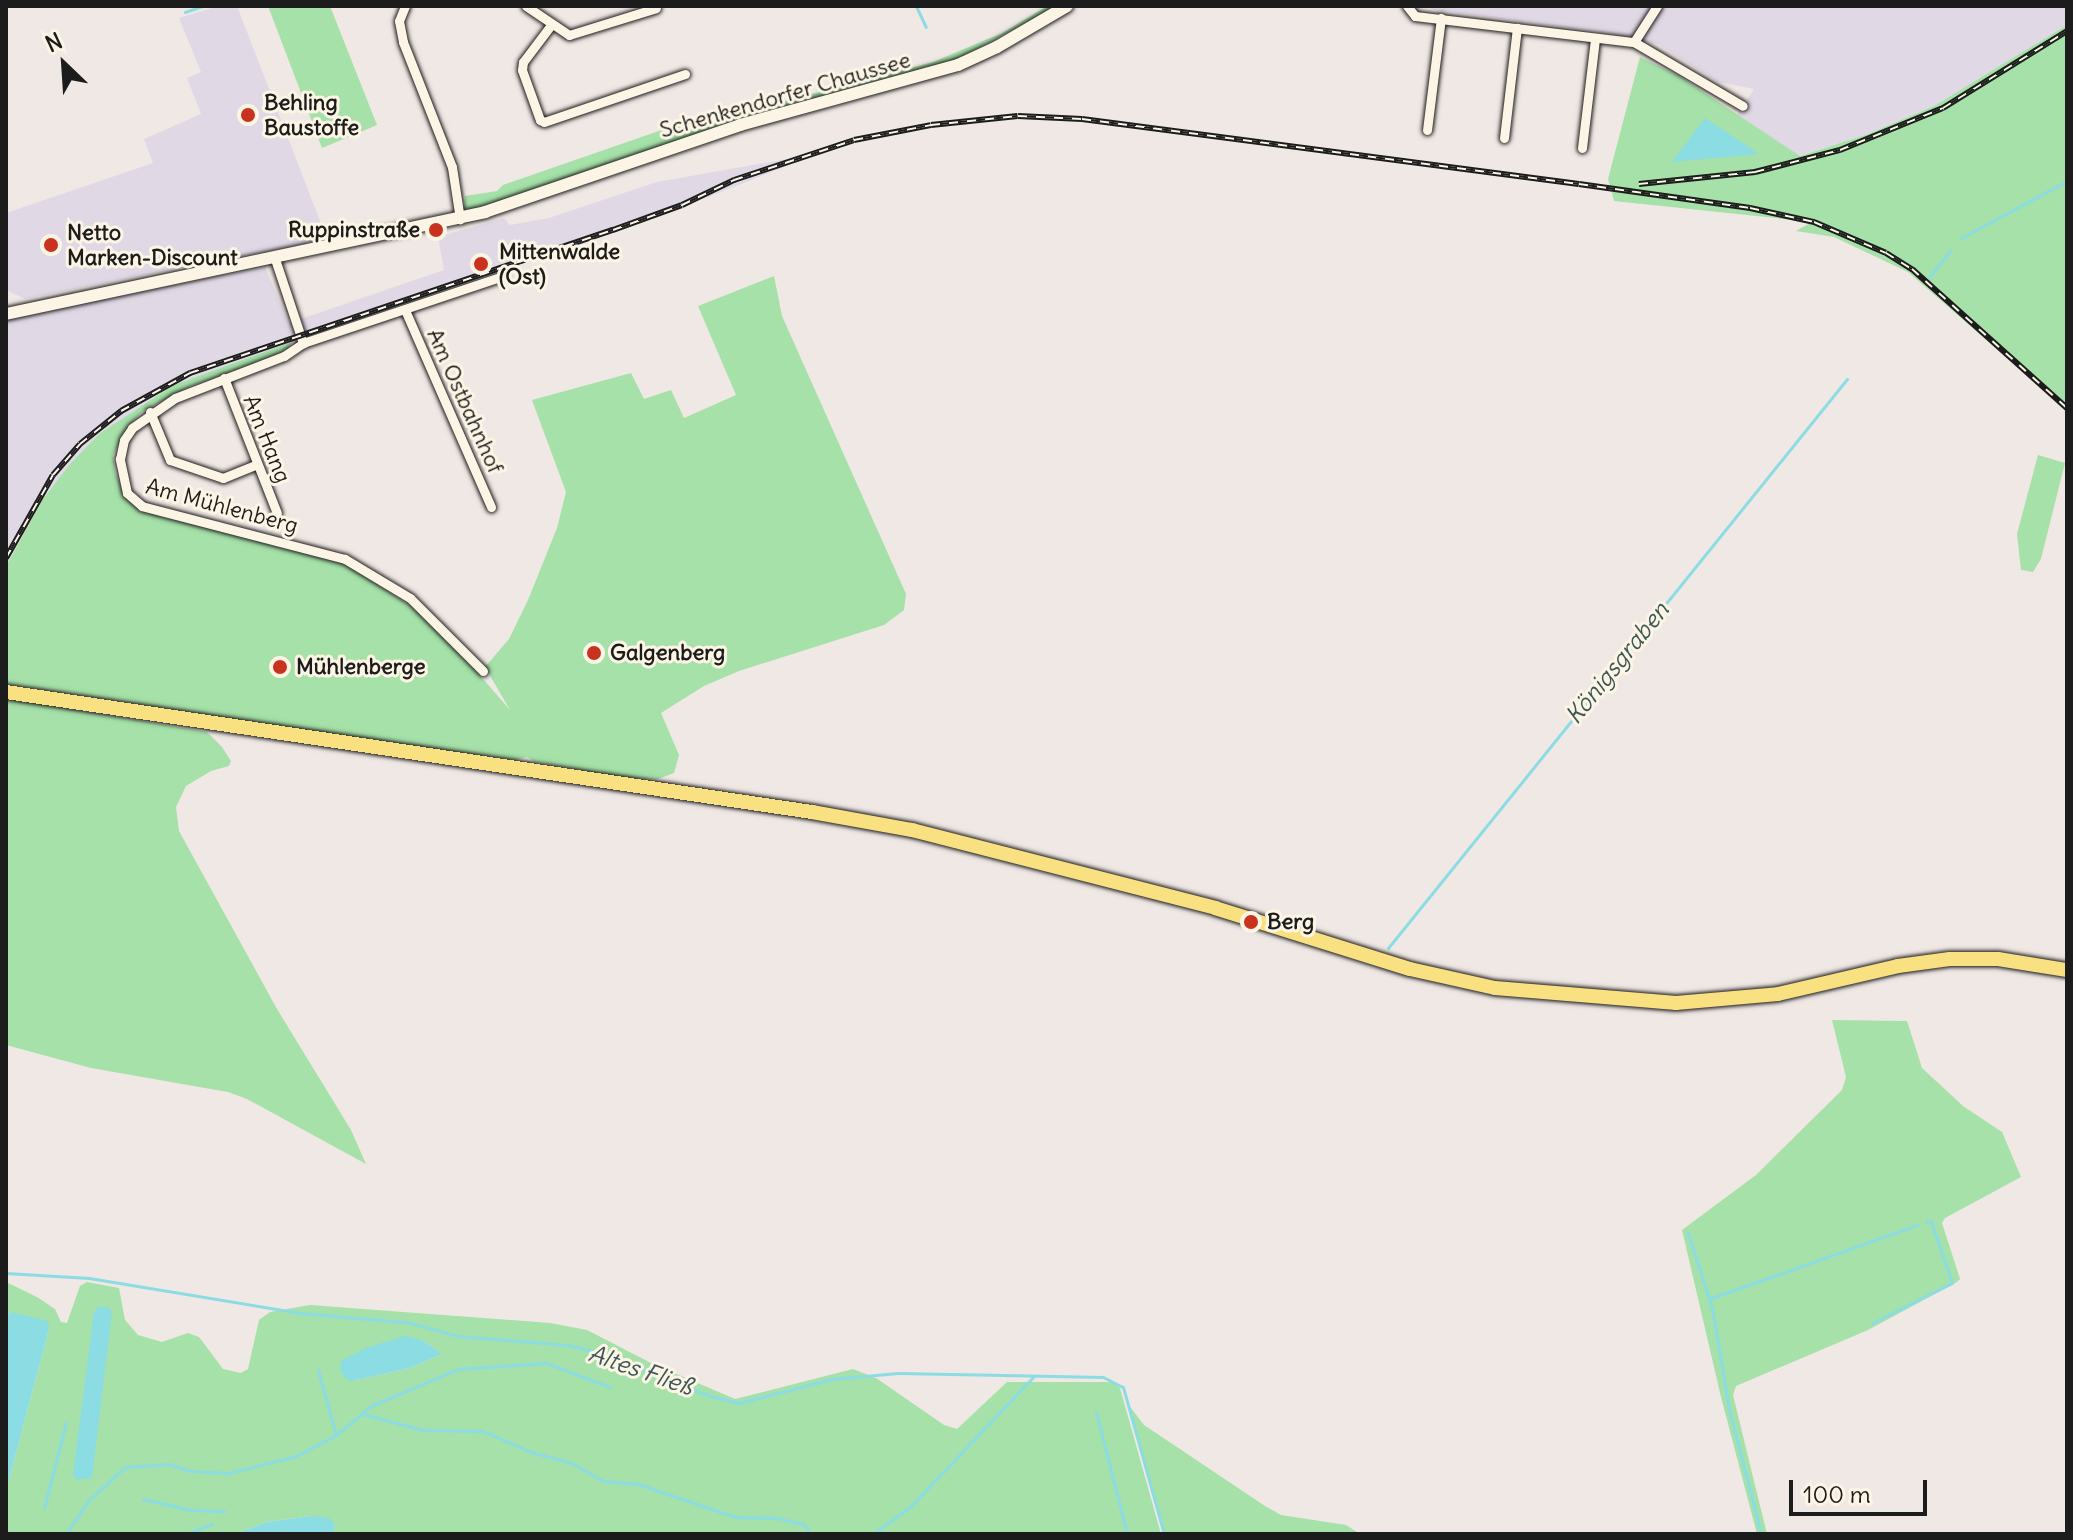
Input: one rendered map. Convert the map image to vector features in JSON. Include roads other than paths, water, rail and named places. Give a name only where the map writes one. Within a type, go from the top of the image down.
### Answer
[{"type":"main road","name":"Schenkendorfer Chaussee","points":[[6,314],[460,219],[751,121],[958,65],[997,47],[1067,6]]},
{"type":"main road","points":[[12,693],[824,814],[912,830],[1262,921],[1460,982],[1549,995],[1635,1002],[1727,1001],[1778,994],[1898,966],[1950,959],[1998,959],[2067,970]]},
{"type":"street","points":[[405,6],[399,21],[403,42],[452,167],[460,219]]},
{"type":"street","points":[[526,6],[560,32],[578,35],[656,8]]},
{"type":"street","points":[[1634,42],[1657,6]]},
{"type":"street","points":[[1407,8],[1415,16],[1634,42],[1743,106]]},
{"type":"street","points":[[1427,130],[1441,18]]},
{"type":"street","points":[[551,25],[523,62],[522,70],[540,120],[544,122],[685,74]]},
{"type":"street","points":[[1504,138],[1517,28]]},
{"type":"street","points":[[1582,148],[1595,39]]},
{"type":"street","points":[[275,259],[303,343]]},
{"type":"street","name":"Am Ostbahnhof","points":[[303,343],[503,276]]},
{"type":"street","name":"Am Ostbahnhof","points":[[405,310],[491,507]]},
{"type":"street","name":"Am Mühlenberg","points":[[303,343],[284,356],[224,378],[150,412],[127,434],[121,450],[123,482],[132,500],[157,512],[345,559],[410,598],[483,671]]},
{"type":"street","name":"Am Hang","points":[[224,378],[277,513]]},
{"type":"street","points":[[150,412],[170,460],[223,478],[257,464]]},
{"type":"water","points":[[1705,118],[1759,154],[1672,162]]},
{"type":"water","points":[[98,1307],[108,1307],[112,1312],[92,1478],[76,1480],[73,1474],[94,1312]]},
{"type":"water","points":[[10,1312],[48,1321],[49,1329],[6,1491],[6,1321]]},
{"type":"water","points":[[405,1336],[424,1341],[442,1354],[410,1368],[352,1381],[345,1378],[340,1370],[341,1361],[366,1348]]},
{"type":"water","points":[[311,1516],[329,1518],[335,1524],[333,1534],[235,1534],[267,1522]]},
{"type":"waterway","points":[[185,12],[202,6]]},
{"type":"waterway","points":[[916,6],[926,27]]},
{"type":"waterway","name":"Königsgraben","points":[[1961,238],[2067,181]]},
{"type":"waterway","name":"Königsgraben","points":[[1929,277],[1951,250]]},
{"type":"waterway","name":"Königsgraben","points":[[1388,948],[1847,379]]},
{"type":"waterway","points":[[1872,1323],[1952,1283],[1931,1221],[1926,1222]]},
{"type":"waterway","points":[[1709,1299],[1917,1225]]},
{"type":"waterway","points":[[1688,1233],[1712,1308],[1729,1409],[1761,1534]]},
{"type":"waterway","name":"Altes Fließ","points":[[6,1273],[89,1278],[300,1313],[411,1323],[458,1336],[567,1345],[598,1352],[710,1396],[739,1403],[832,1379],[898,1373],[1103,1377],[1123,1387],[1164,1534]]},
{"type":"waterway","points":[[66,1534],[88,1501],[125,1467],[169,1464],[190,1471],[229,1473],[296,1456],[336,1435],[371,1406],[458,1369],[546,1363],[610,1387]]},
{"type":"waterway","points":[[318,1370],[336,1435]]},
{"type":"waterway","points":[[873,1534],[911,1506],[1034,1376]]},
{"type":"waterway","points":[[1096,1412],[1127,1534]]},
{"type":"waterway","points":[[363,1414],[423,1430],[483,1431],[531,1452],[572,1463],[603,1481],[638,1484],[735,1517],[777,1518],[803,1524],[811,1534]]},
{"type":"waterway","points":[[44,1508],[66,1423]]},
{"type":"waterway","points":[[143,1499],[191,1510],[224,1511]]},
{"type":"waterway","points":[[186,1534],[212,1524]]},
{"type":"railway","points":[[1639,184],[1755,172],[1840,150],[1943,108],[2067,31]]},
{"type":"railway","points":[[6,558],[53,475],[80,444],[121,411],[190,373],[613,230],[682,205],[734,180],[854,140],[931,125],[1018,116],[1082,119],[1579,184],[1750,208],[1814,222],[1886,253],[1912,269],[2067,408]]},
{"type":"place","name":"Behling Baustoffe","points":[[248,115]]},
{"type":"place","name":"Ruppinstraße","points":[[436,230]]},
{"type":"place","name":"Netto Marken-Discount","points":[[51,245]]},
{"type":"place","name":"Mittenwalde (Ost)","points":[[481,264]]},
{"type":"place","name":"Galgenberg","points":[[594,653]]},
{"type":"place","name":"Mühlenberge","points":[[280,667]]},
{"type":"place","name":"Berg","points":[[1251,922]]}]
